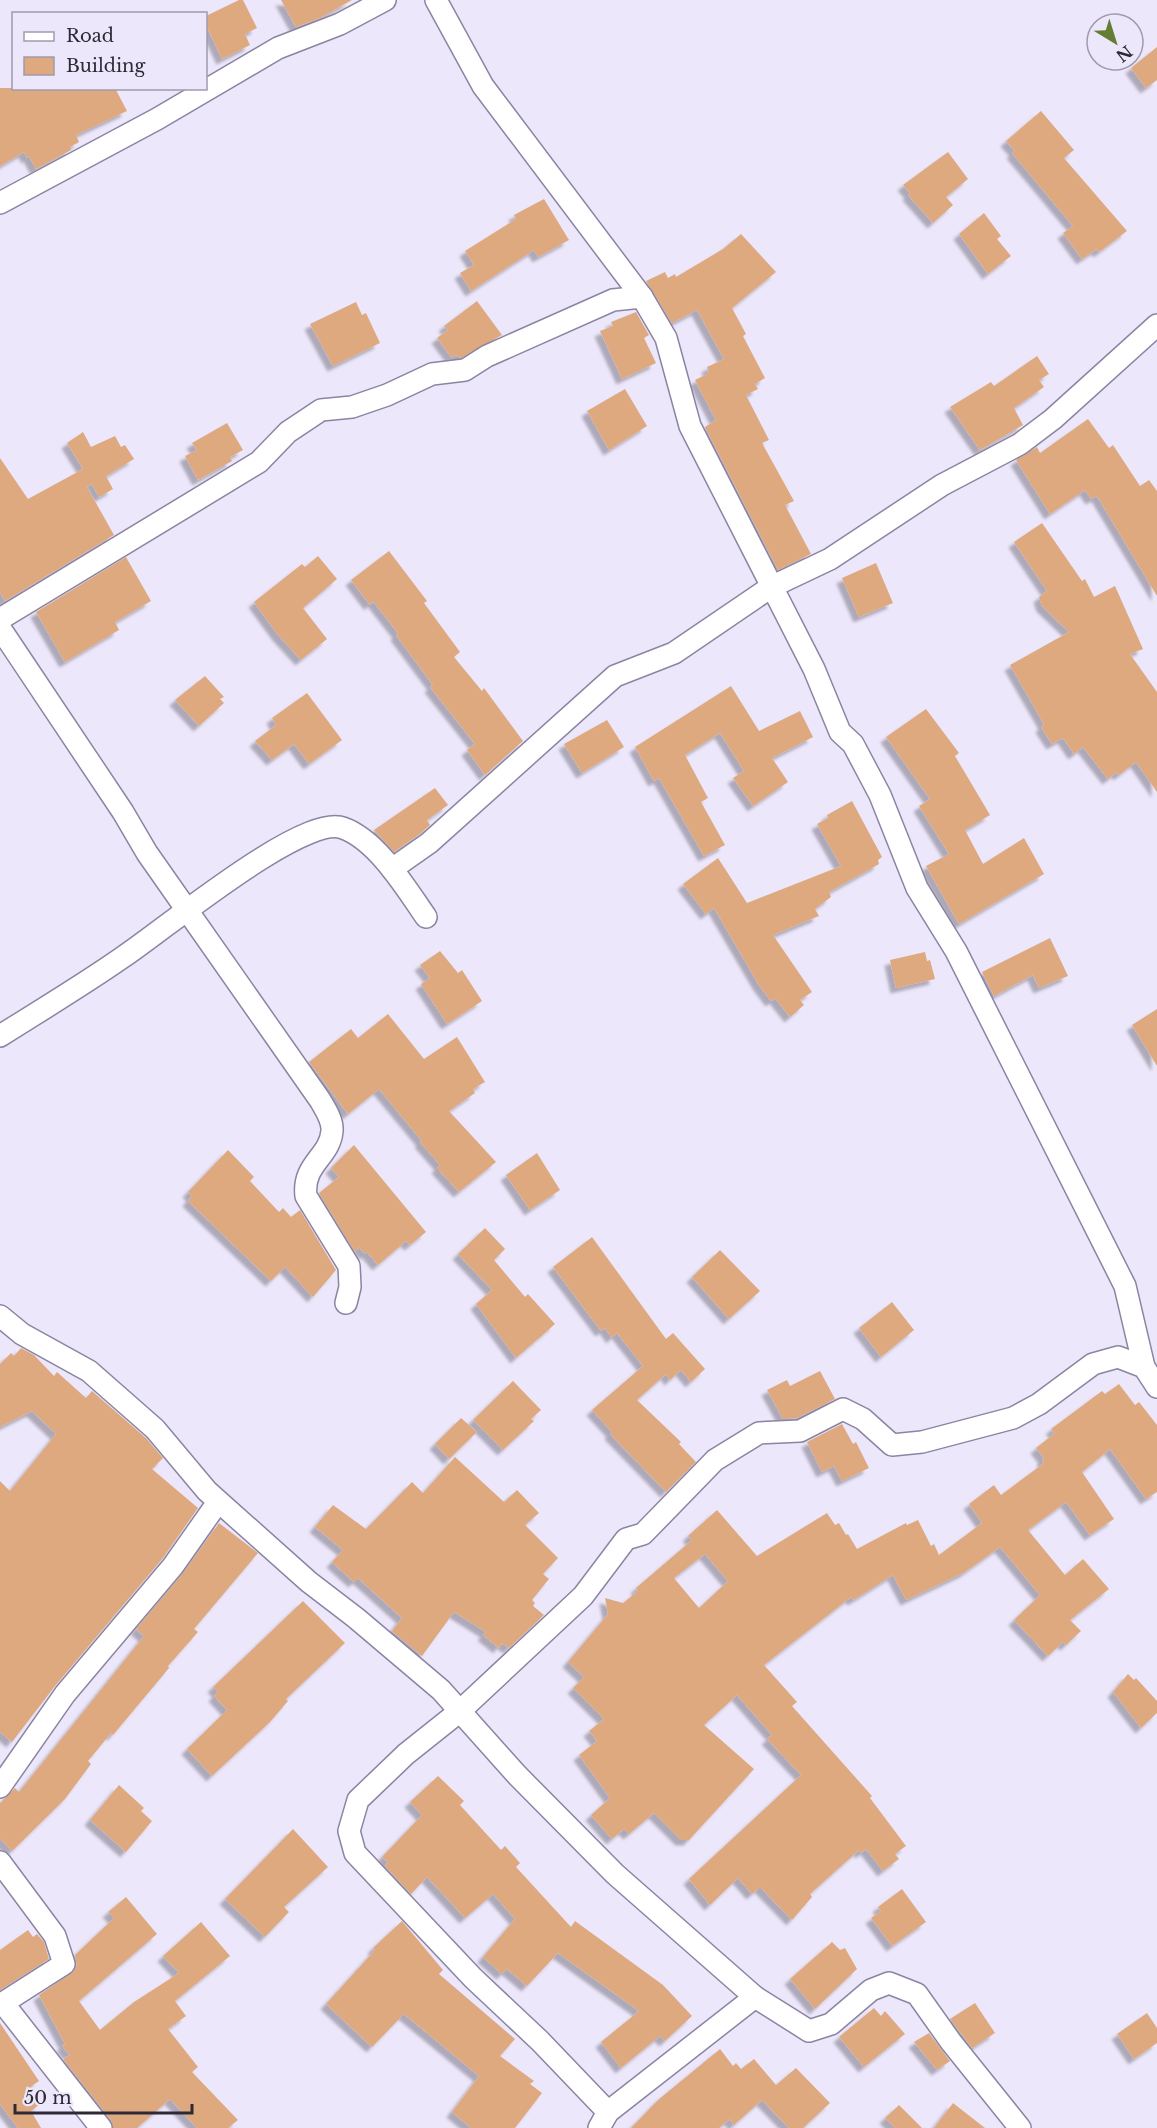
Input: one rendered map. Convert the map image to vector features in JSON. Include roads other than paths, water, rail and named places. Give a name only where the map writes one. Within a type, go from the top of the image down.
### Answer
[{"type":"street","points":[[207,90],[278,48],[340,24],[385,0]]},
{"type":"street","points":[[436,0],[483,86],[642,297],[666,338],[690,426],[814,669],[840,732],[853,744],[880,795],[917,888],[956,951],[1125,1286],[1144,1367],[1157,1387]]},
{"type":"street","points":[[0,203],[206,90]]},
{"type":"street","points":[[0,619],[259,462],[288,432],[321,410],[352,407],[387,395],[432,374],[465,370],[487,356],[613,300],[642,297]]},
{"type":"street","points":[[392,869],[429,843],[615,676],[674,653],[771,587],[830,559],[942,485],[1020,444],[1053,419],[1157,325]]},
{"type":"street","points":[[0,628],[186,909],[320,1100],[330,1119],[332,1132],[304,1182],[306,1196],[349,1266],[350,1287],[346,1303]]},
{"type":"street","points":[[0,1036],[125,956],[186,909],[284,845],[316,830],[342,827],[367,843],[392,869],[426,916]]},
{"type":"street","points":[[0,1316],[22,1334],[89,1371],[155,1429],[218,1502],[309,1582],[356,1617],[441,1690],[517,1775],[615,1874],[754,1997],[809,2031],[831,2024],[871,1990],[889,1983],[917,1994],[951,2042],[1020,2128]]},
{"type":"street","points":[[754,1997],[604,2120],[540,2041],[473,1978],[355,1853],[349,1831],[358,1800],[406,1754],[460,1711],[583,1596],[626,1539],[643,1534],[715,1460],[759,1433],[800,1431],[843,1409],[863,1419],[892,1444],[922,1442],[1013,1418],[1039,1404],[1093,1364],[1118,1357],[1144,1367]]},
{"type":"street","points":[[0,1787],[66,1694],[173,1566],[218,1502]]},
{"type":"street","points":[[0,1862],[55,1936],[64,1964],[2,2000],[101,2128]]}]
